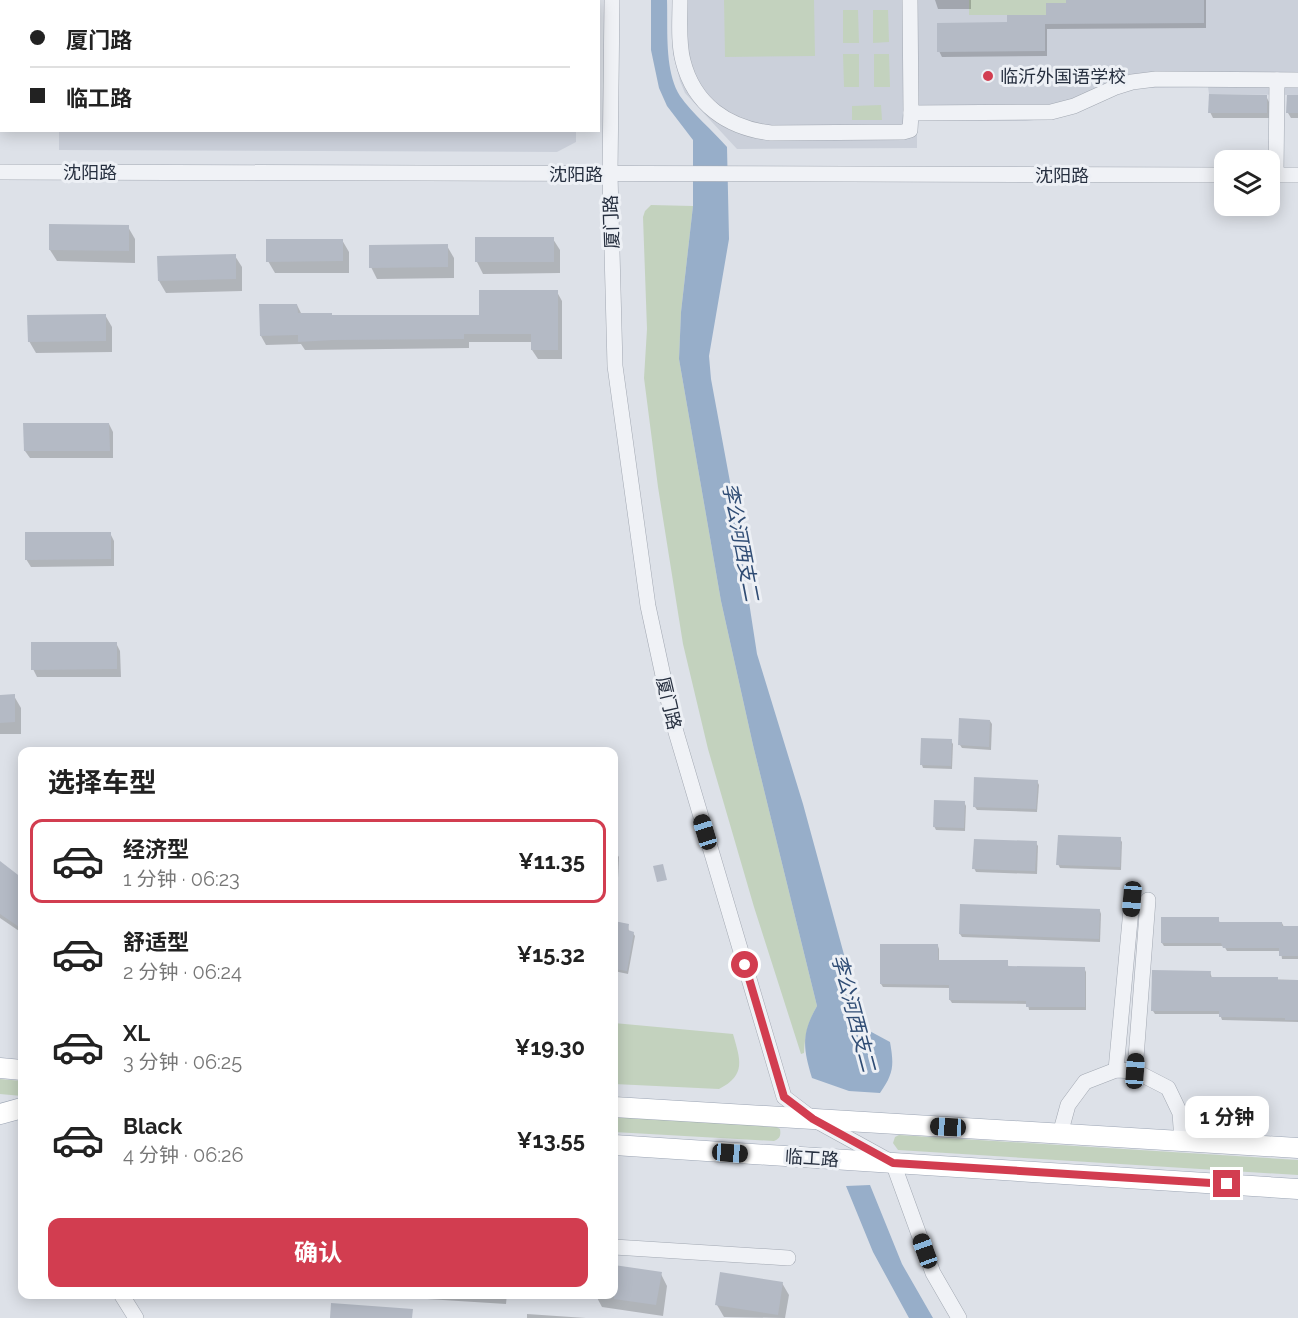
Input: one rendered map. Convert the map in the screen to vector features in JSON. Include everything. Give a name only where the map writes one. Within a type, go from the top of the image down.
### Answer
[{"type":"main road","points":[[0,1068],[18,1070]]},
{"type":"main road","points":[[0,1106],[18,1107]]},
{"type":"main road","points":[[618,1107],[1298,1148]]},
{"type":"main road","points":[[0,1114],[18,1108]]},
{"type":"main road","name":"临工路","points":[[618,1145],[1298,1189]]},
{"type":"street","name":"厦门路","points":[[612,0],[610,174],[615,366],[648,606],[670,711],[784,1097],[813,1119],[893,1163]]},
{"type":"street","points":[[680,0],[683,62],[698,94],[710,108],[727,121],[745,129],[771,133],[903,132],[910,130],[910,0]]},
{"type":"street","points":[[911,113],[1051,112],[1074,106],[1116,87],[1156,79],[1298,80]]},
{"type":"street","points":[[1274,150],[1277,80]]},
{"type":"street","name":"沈阳路","points":[[0,172],[1214,175]]},
{"type":"street","points":[[1280,175],[1298,175]]},
{"type":"street","points":[[1116,1071],[1132,899]]},
{"type":"street","points":[[1135,1071],[1148,900]]},
{"type":"street","points":[[1060,1134],[1068,1105],[1085,1082],[1116,1071],[1135,1071],[1168,1088],[1180,1113],[1182,1141]]},
{"type":"street","points":[[893,1163],[933,1273],[959,1318]]},
{"type":"street","points":[[618,1247],[788,1258]]},
{"type":"street","points":[[124,1299],[136,1318]]},
{"type":"shaded area","name":"临沂外国语学校","points":[[672,0],[1298,0],[1298,95],[1209,94],[1208,87],[1141,88],[1122,91],[1051,118],[1026,121],[917,120],[917,148],[737,149],[685,93],[673,53]]},
{"type":"shaded area","points":[[59,132],[576,132],[576,142],[557,152],[59,150]]},
{"type":"green space","points":[[724,0],[814,0],[815,56],[725,57]]},
{"type":"green space","points":[[969,0],[1066,0],[1066,3],[1046,15],[969,15]]},
{"type":"green space","points":[[843,10],[858,10],[859,43],[843,43]]},
{"type":"green space","points":[[873,10],[888,10],[889,42],[873,43]]},
{"type":"green space","points":[[843,54],[859,54],[859,87],[844,87]]},
{"type":"green space","points":[[874,54],[889,54],[890,87],[874,87]]},
{"type":"green space","points":[[881,105],[882,120],[852,120],[852,106]]},
{"type":"green space","points":[[651,205],[693,206],[681,312],[679,359],[721,601],[753,745],[817,1006],[807,1028],[804,1053],[801,1054],[754,907],[708,749],[683,644],[658,487],[644,378],[647,329],[643,217]]},
{"type":"green space","points":[[618,1023],[733,1034],[738,1051],[738,1072],[728,1084],[719,1089],[618,1084]]},
{"type":"green space","points":[[0,1079],[18,1081],[18,1096],[0,1094]]},
{"type":"green space","points":[[618,1117],[775,1126],[780,1129],[780,1133],[779,1138],[774,1141],[618,1132]]},
{"type":"green space","points":[[899,1135],[1298,1160],[1298,1175],[898,1150],[893,1143],[895,1137]]},
{"type":"water","name":"李公河西支二","points":[[651,0],[667,0],[669,62],[680,96],[727,147],[729,239],[709,356],[711,379],[733,498],[757,654],[803,804],[864,1028],[890,1042],[892,1069],[880,1093],[849,1091],[812,1078],[805,1049],[808,1025],[817,1006],[753,745],[721,601],[679,359],[681,312],[693,206],[693,140],[667,106],[659,88],[651,50]]},
{"type":"water","points":[[870,1185],[902,1264],[933,1318],[909,1318],[873,1252],[846,1186]]},
{"type":"building","points":[[1066,0],[1204,0],[1204,23],[1045,24],[1045,51],[937,52],[937,23],[1007,22],[1007,15],[1046,15],[1046,3],[1066,3]]},
{"type":"building","points":[[1209,94],[1267,95],[1267,113],[1208,113]]},
{"type":"building","points":[[1287,95],[1298,95],[1298,113],[1286,113]]},
{"type":"building","points":[[49,224],[129,225],[129,251],[49,250]]},
{"type":"building","points":[[475,237],[554,237],[554,262],[475,262]]},
{"type":"building","points":[[266,239],[343,239],[343,261],[266,262]]},
{"type":"building","points":[[448,244],[448,267],[369,268],[369,245]]},
{"type":"building","points":[[236,254],[236,279],[158,281],[157,256]]},
{"type":"building","points":[[479,290],[558,290],[558,350],[531,350],[531,334],[464,334],[464,339],[298,342],[298,335],[260,336],[259,304],[297,304],[298,313],[332,313],[332,315],[479,315]]},
{"type":"building","points":[[106,314],[106,341],[28,342],[27,315]]},
{"type":"building","points":[[23,423],[109,423],[110,451],[24,451]]},
{"type":"building","points":[[25,532],[111,532],[111,559],[25,560]]},
{"type":"building","points":[[31,642],[117,642],[117,669],[31,670]]},
{"type":"building","points":[[15,694],[15,722],[0,723],[0,695]]},
{"type":"building","points":[[959,718],[990,720],[989,747],[958,745]]},
{"type":"building","points":[[921,738],[952,739],[951,766],[920,765]]},
{"type":"building","points":[[974,777],[1038,780],[1036,809],[973,807]]},
{"type":"building","points":[[934,800],[965,801],[964,828],[933,827]]},
{"type":"building","points":[[1058,835],[1121,837],[1120,867],[1056,865]]},
{"type":"building","points":[[974,839],[1037,841],[1035,871],[972,869]]},
{"type":"building","points":[[0,861],[18,875],[18,926],[0,914]]},
{"type":"building","points":[[663,864],[667,880],[657,882],[653,866]]},
{"type":"building","points":[[960,904],[1100,909],[1099,939],[959,934]]},
{"type":"building","points":[[1161,917],[1219,917],[1219,922],[1282,922],[1282,926],[1298,926],[1298,956],[1279,956],[1279,948],[1223,948],[1221,943],[1161,943]]},
{"type":"building","points":[[618,922],[629,924],[628,930],[634,932],[627,971],[618,970]]},
{"type":"building","points":[[880,944],[938,944],[938,960],[1008,960],[1008,966],[1085,967],[1085,1007],[1026,1007],[1026,1001],[949,1000],[949,985],[880,984]]},
{"type":"building","points":[[1152,970],[1211,971],[1210,977],[1278,977],[1278,980],[1298,980],[1298,1020],[1219,1017],[1219,1011],[1151,1011]]},
{"type":"building","points":[[618,1266],[662,1272],[656,1305],[614,1299],[618,1299]]},
{"type":"building","points":[[720,1272],[783,1282],[778,1315],[715,1305]]},
{"type":"building","points":[[331,1303],[413,1309],[412,1318],[330,1318]]},
{"type":"place","name":"临沂外国语学校","points":[[988,76]]},
{"type":"route","points":[[745,965],[784,1097],[813,1119],[893,1163],[1227,1184]]}]
